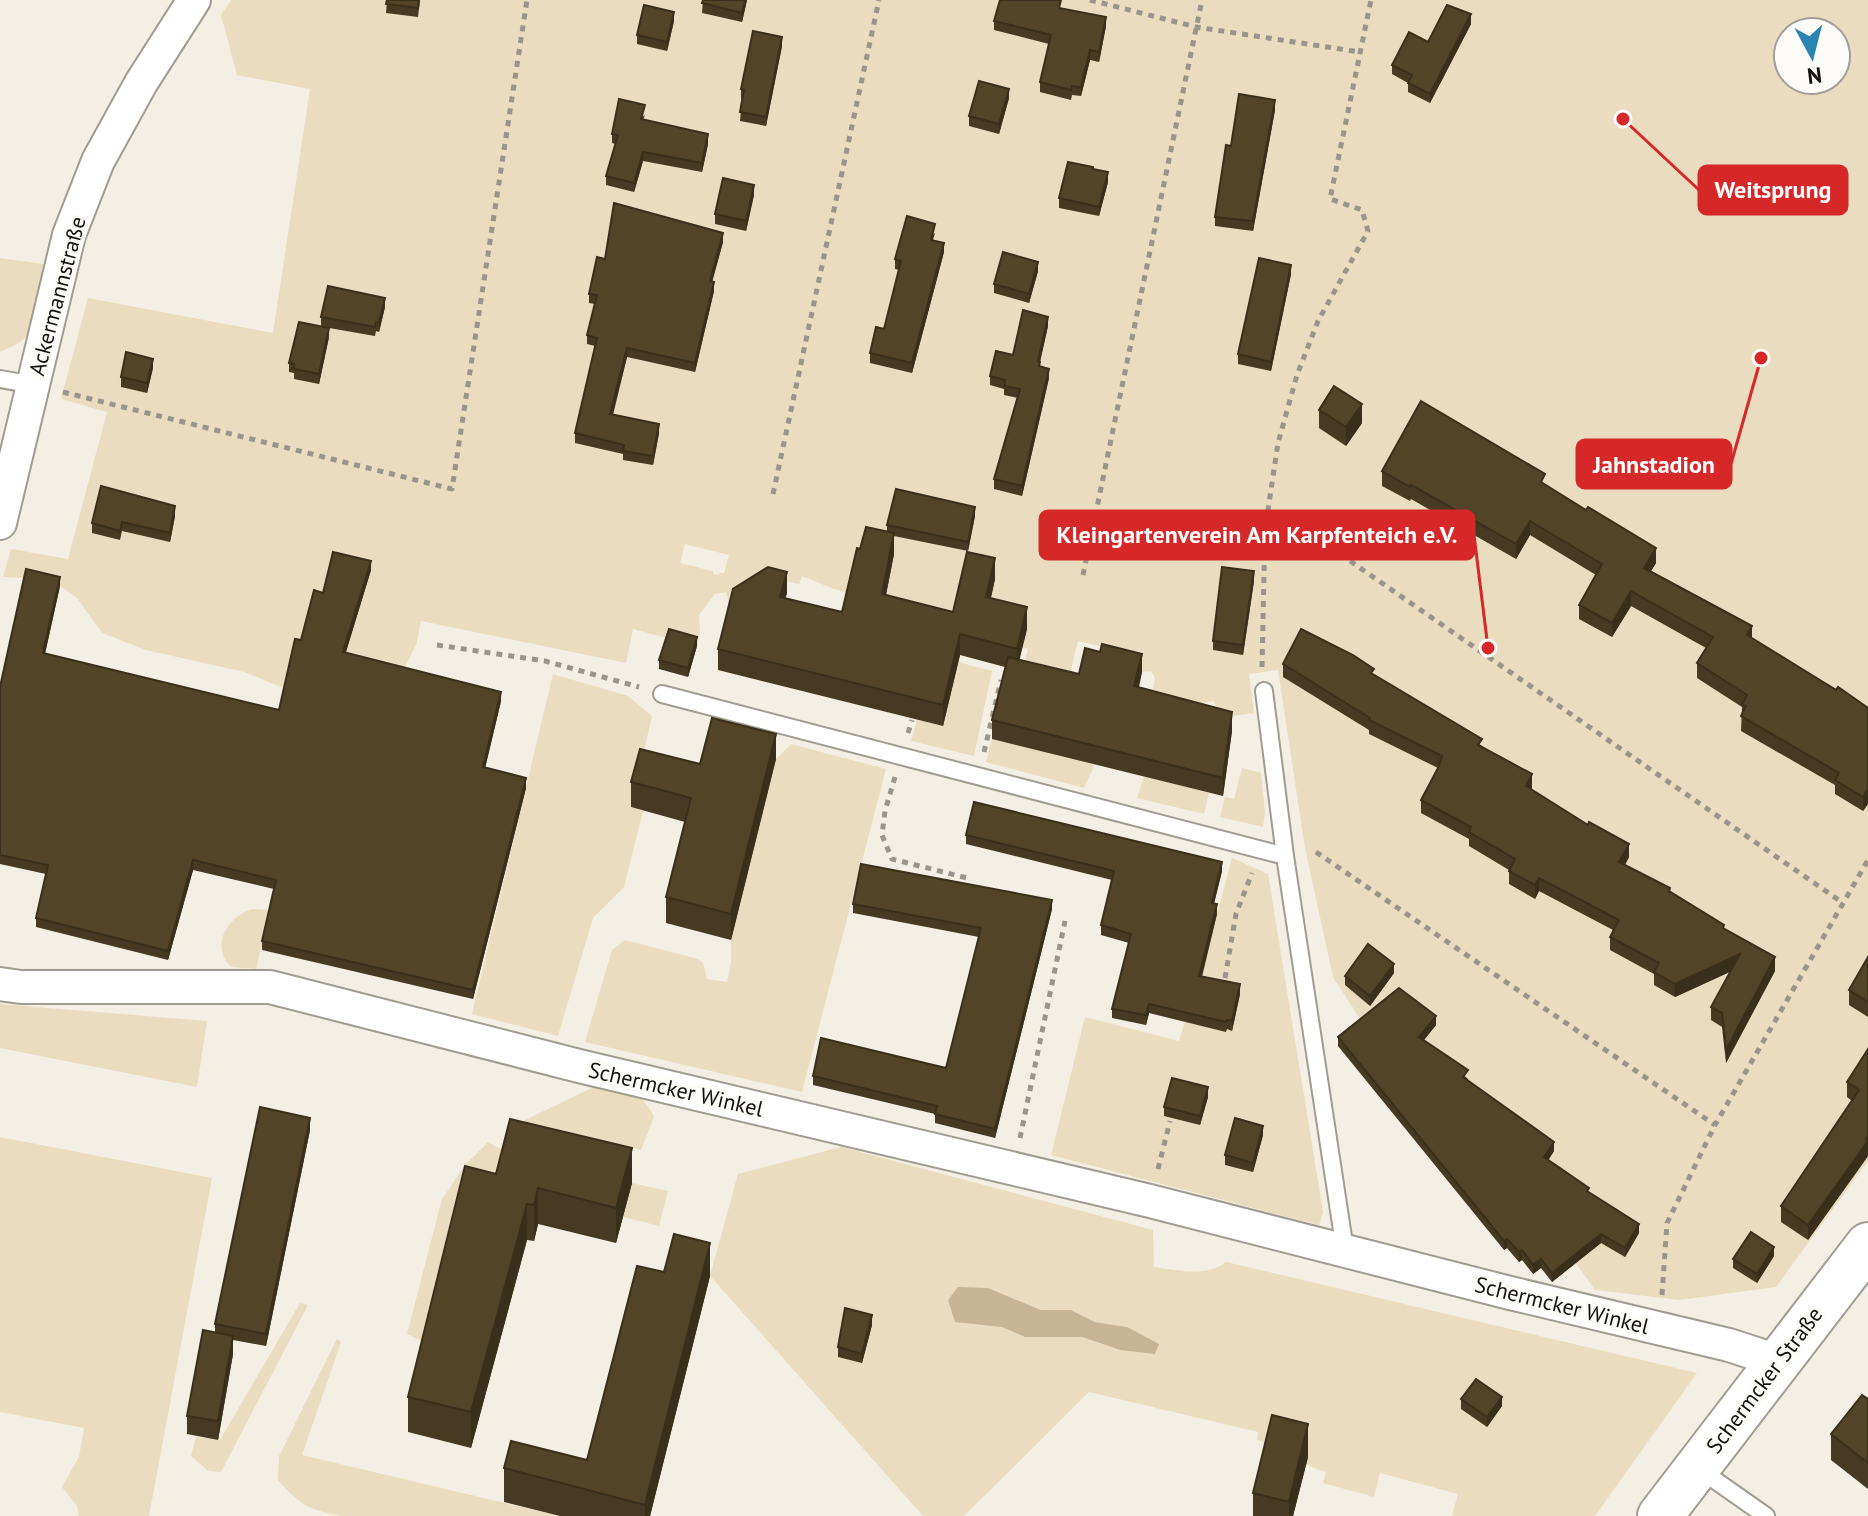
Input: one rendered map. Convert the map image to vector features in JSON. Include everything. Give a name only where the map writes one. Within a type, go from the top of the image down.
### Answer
[{"type":"main road","name":"Schermcker Straße","points":[[1660,1516],[1868,1245]]},
{"type":"street","name":"Ackermannstraße","points":[[0,523],[69,235],[98,161],[141,83],[194,0]]},
{"type":"street","name":"Schermcker Winkel","points":[[0,984],[21,987],[270,987],[579,1066],[1150,1201],[1729,1345],[1778,1361]]},
{"type":"lane","points":[[0,379],[34,385]]},
{"type":"lane","points":[[1264,691],[1285,856],[1345,1250]]},
{"type":"lane","points":[[662,694],[1285,856]]},
{"type":"lane","points":[[1698,1468],[1766,1516]]},
{"type":"path","points":[[34,385],[452,489],[527,0]]},
{"type":"path","points":[[773,494],[879,0]]},
{"type":"path","points":[[1090,0],[1196,27],[1360,52]]},
{"type":"path","points":[[1083,575],[1202,0]]},
{"type":"path","points":[[1264,691],[1261,659],[1265,530],[1278,443],[1297,375],[1318,321],[1368,231],[1362,210],[1330,199],[1371,0]]},
{"type":"path","points":[[1291,520],[1843,903]]},
{"type":"path","points":[[437,645],[545,661],[662,694]]},
{"type":"path","points":[[979,777],[1001,680]]},
{"type":"path","points":[[903,755],[885,811],[882,835],[892,859],[971,879]]},
{"type":"path","points":[[1225,978],[1236,914],[1262,850]]},
{"type":"path","points":[[1316,852],[1715,1125]]},
{"type":"path","points":[[1658,1328],[1667,1223],[1715,1125],[1868,860]]},
{"type":"path","points":[[1015,1171],[1065,921]]},
{"type":"path","points":[[1150,1201],[1170,1121]]},
{"type":"shaded area","points":[[231,0],[1868,0],[1868,1161],[1776,1287],[1679,1300],[1595,1290],[1564,1247],[1364,1025],[1333,977],[1305,848],[1278,670],[1249,674],[1254,713],[1223,717],[1213,701],[1198,704],[1150,701],[1155,678],[1151,671],[1122,667],[1125,652],[1078,641],[1068,682],[1023,667],[1028,649],[1022,647],[1027,629],[966,613],[958,662],[992,671],[974,756],[911,741],[917,720],[943,725],[897,606],[834,589],[802,576],[799,584],[755,575],[729,604],[726,592],[715,594],[699,615],[697,646],[633,629],[626,663],[421,621],[416,645],[401,675],[286,689],[244,672],[146,650],[102,633],[77,598],[60,586],[26,578],[3,577],[11,549],[68,559],[107,412],[61,399],[88,298],[273,333],[310,89],[237,75],[221,15]],"holes":[[[685,544],[729,555],[724,573],[718,575],[680,563]]]},
{"type":"shaded area","points":[[0,258],[50,265],[33,331],[19,343],[0,352]]},
{"type":"shaded area","points":[[553,674],[628,696],[652,716],[631,807],[643,811],[624,887],[593,918],[558,1036],[472,1014]]},
{"type":"shaded area","points":[[992,739],[1095,764],[1084,788],[986,762]]},
{"type":"shaded area","points":[[791,744],[886,769],[802,1092],[585,1042],[612,950],[625,940],[698,959],[703,963],[707,979],[727,982],[731,940],[776,759]]},
{"type":"shaded area","points":[[1242,768],[1261,773],[1265,812],[1263,827],[1220,817],[1225,797],[1234,799]]},
{"type":"shaded area","points":[[1144,776],[1209,793],[1204,814],[1137,798]]},
{"type":"shaded area","points":[[1232,858],[1268,874],[1323,1212],[1319,1225],[1051,1155],[1085,1017],[1179,1041]]},
{"type":"shaded area","points":[[252,909],[270,910],[256,969],[231,967],[222,950],[224,933],[235,918]]},
{"type":"shaded area","points":[[0,1004],[207,1021],[197,1087],[0,1048]]},
{"type":"shaded area","points":[[600,1084],[632,1093],[649,1108],[654,1117],[641,1150],[521,1122]]},
{"type":"shaded area","points":[[0,1137],[212,1178],[149,1516],[79,1516],[77,1506],[62,1487],[79,1457],[84,1428],[0,1412]]},
{"type":"shaded area","points":[[488,1142],[510,1154],[430,1345],[407,1334],[442,1199],[466,1164]]},
{"type":"shaded area","points":[[841,1147],[1153,1230],[1154,1267],[1200,1271],[1226,1262],[1697,1373],[1595,1516],[1452,1516],[1458,1494],[1380,1473],[1374,1497],[1323,1483],[1326,1472],[1257,1440],[1258,1432],[1089,1392],[964,1516],[923,1516],[710,1276],[738,1174]],"holes":[[[988,1288],[1041,1310],[1071,1310],[1095,1322],[1127,1327],[1120,1350],[1082,1337],[1025,1337],[1002,1327]]]},
{"type":"shaded area","points":[[632,1183],[668,1191],[659,1226],[623,1217]]},
{"type":"shaded area","points":[[958,1287],[988,1288],[1041,1310],[1071,1310],[1095,1322],[1127,1327],[1159,1344],[1155,1354],[1120,1350],[1082,1337],[1025,1337],[1002,1327],[955,1322],[948,1300]]},
{"type":"shaded area","points":[[300,1303],[308,1305],[221,1472],[208,1471],[191,1456],[196,1437],[220,1440]]},
{"type":"shaded area","points":[[337,1339],[341,1342],[302,1455],[560,1516],[341,1516],[313,1509],[299,1501],[278,1480],[279,1456]]},
{"type":"building","points":[[387,0],[419,0],[418,8],[386,4]]},
{"type":"building","points":[[703,0],[745,0],[742,13],[702,3]]},
{"type":"building","points":[[1000,0],[1061,0],[1059,8],[1106,17],[1099,52],[1090,50],[1081,87],[1072,86],[1071,90],[1040,82],[1051,35],[994,21]]},
{"type":"building","points":[[644,5],[674,12],[667,42],[637,35]]},
{"type":"building","points":[[1447,5],[1471,14],[1430,94],[1408,83],[1412,75],[1392,65],[1409,32],[1428,42]]},
{"type":"building","points":[[753,31],[782,37],[766,117],[740,112],[744,90],[741,89]]},
{"type":"building","points":[[979,81],[1009,89],[999,124],[969,116]]},
{"type":"building","points":[[1239,94],[1275,100],[1253,221],[1215,217],[1226,145],[1231,146]]},
{"type":"building","points":[[619,99],[645,105],[641,119],[708,134],[702,163],[643,152],[634,183],[606,176],[618,135],[612,134]]},
{"type":"building","points":[[1068,162],[1108,172],[1099,207],[1059,198]]},
{"type":"building","points":[[723,178],[754,185],[746,221],[715,214]]},
{"type":"building","points":[[614,203],[723,233],[710,281],[714,282],[695,363],[627,348],[610,414],[659,424],[653,456],[623,451],[624,445],[575,433],[597,338],[587,335],[597,295],[589,294],[597,257],[605,259]]},
{"type":"building","points":[[907,216],[935,224],[931,240],[944,243],[912,363],[870,353],[876,327],[884,329],[901,261],[895,259]]},
{"type":"building","points":[[1003,252],[1038,262],[1029,294],[994,284]]},
{"type":"building","points":[[1259,258],[1291,265],[1271,362],[1238,354]]},
{"type":"building","points":[[328,286],[385,298],[379,322],[375,327],[321,317]]},
{"type":"building","points":[[1023,310],[1048,317],[1038,361],[1039,366],[1049,369],[1022,486],[994,479],[1020,389],[1004,386],[1005,380],[990,376],[996,351],[1013,355]]},
{"type":"building","points":[[299,322],[329,328],[319,374],[294,369],[294,364],[289,363]]},
{"type":"building","points":[[126,352],[153,359],[147,383],[121,377]]},
{"type":"building","points":[[1334,386],[1362,404],[1346,427],[1319,410]]},
{"type":"building","points":[[1421,401],[1545,474],[1541,482],[1656,548],[1644,568],[1752,626],[1747,635],[1836,690],[1838,687],[1868,708],[1868,789],[1863,797],[1835,780],[1839,773],[1741,716],[1747,695],[1697,663],[1713,637],[1631,591],[1612,623],[1579,605],[1602,564],[1530,521],[1516,544],[1382,471]]},
{"type":"building","points":[[101,486],[175,506],[170,533],[122,522],[120,531],[92,523]]},
{"type":"building","points":[[896,489],[975,507],[968,542],[887,525]]},
{"type":"building","points":[[866,527],[894,533],[882,594],[953,612],[967,552],[995,558],[986,597],[1027,607],[1017,649],[960,634],[943,705],[718,649],[733,589],[768,567],[787,572],[780,597],[842,612],[857,548],[860,549]]},
{"type":"building","points":[[333,552],[371,561],[343,652],[501,692],[483,767],[526,778],[473,990],[262,941],[276,880],[193,860],[168,951],[36,918],[48,865],[0,855],[0,687],[26,569],[60,577],[43,653],[279,710],[295,639],[301,640],[314,590],[323,593]]},
{"type":"building","points":[[1222,567],[1254,571],[1243,645],[1213,641]]},
{"type":"building","points":[[669,629],[697,637],[688,668],[659,660]]},
{"type":"building","points":[[1301,629],[1353,655],[1374,669],[1371,673],[1482,739],[1478,745],[1532,774],[1526,786],[1588,825],[1589,822],[1629,844],[1619,862],[1670,888],[1669,891],[1724,925],[1723,928],[1775,957],[1726,1050],[1722,1013],[1711,1007],[1740,954],[1675,984],[1654,972],[1659,963],[1610,937],[1619,920],[1539,878],[1535,885],[1509,871],[1515,859],[1469,832],[1471,827],[1421,800],[1442,756],[1369,720],[1283,664]]},
{"type":"building","points":[[1102,644],[1142,654],[1134,686],[1232,712],[1223,778],[992,720],[1008,657],[1079,674],[1085,648],[1100,652]]},
{"type":"building","points":[[712,718],[776,734],[731,914],[666,897],[691,798],[631,782],[640,749],[700,764]]},
{"type":"building","points":[[974,802],[1222,862],[1212,903],[1217,904],[1199,976],[1240,984],[1232,1021],[1149,1004],[1146,1015],[1112,1009],[1131,934],[1101,925],[1114,871],[966,835]]},
{"type":"building","points":[[861,864],[1052,900],[995,1129],[935,1114],[937,1106],[813,1076],[821,1038],[946,1068],[981,928],[853,904]]},
{"type":"building","points":[[1368,944],[1394,964],[1370,996],[1345,976]]},
{"type":"building","points":[[1868,957],[1868,1002],[1849,990]]},
{"type":"building","points":[[1399,988],[1436,1016],[1419,1037],[1468,1070],[1463,1077],[1554,1142],[1544,1157],[1589,1188],[1587,1191],[1639,1224],[1625,1248],[1601,1234],[1552,1273],[1541,1259],[1533,1265],[1522,1250],[1519,1252],[1507,1239],[1504,1241],[1338,1037]]},
{"type":"building","points":[[1868,1049],[1868,1141],[1808,1225],[1781,1206],[1859,1090],[1847,1082]]},
{"type":"building","points":[[1172,1078],[1208,1087],[1200,1116],[1164,1107]]},
{"type":"building","points":[[260,1107],[310,1118],[266,1334],[215,1324]]},
{"type":"building","points":[[1235,1118],[1263,1126],[1253,1163],[1225,1155]]},
{"type":"building","points":[[510,1119],[632,1148],[616,1208],[538,1188],[534,1205],[527,1204],[471,1412],[408,1397],[465,1166],[496,1174]]},
{"type":"building","points":[[1751,1232],[1774,1247],[1757,1274],[1733,1259]]},
{"type":"building","points":[[674,1234],[710,1243],[645,1505],[504,1468],[511,1441],[587,1460],[637,1266],[664,1272]]},
{"type":"building","points":[[845,1308],[872,1315],[862,1354],[838,1347]]},
{"type":"building","points":[[203,1330],[233,1336],[218,1421],[187,1416]]},
{"type":"building","points":[[1476,1379],[1502,1397],[1487,1417],[1461,1399]]},
{"type":"building","points":[[1862,1395],[1868,1399],[1868,1463],[1831,1434]]},
{"type":"building","points":[[1272,1415],[1308,1424],[1289,1502],[1253,1493]]},
{"type":"place","name":"Weitsprung","points":[[1623,119]]},
{"type":"place","name":"Jahnstadion","points":[[1761,358]]},
{"type":"place","name":"Kleingartenverein Am Karpfenteich e.V.","points":[[1488,648]]}]
